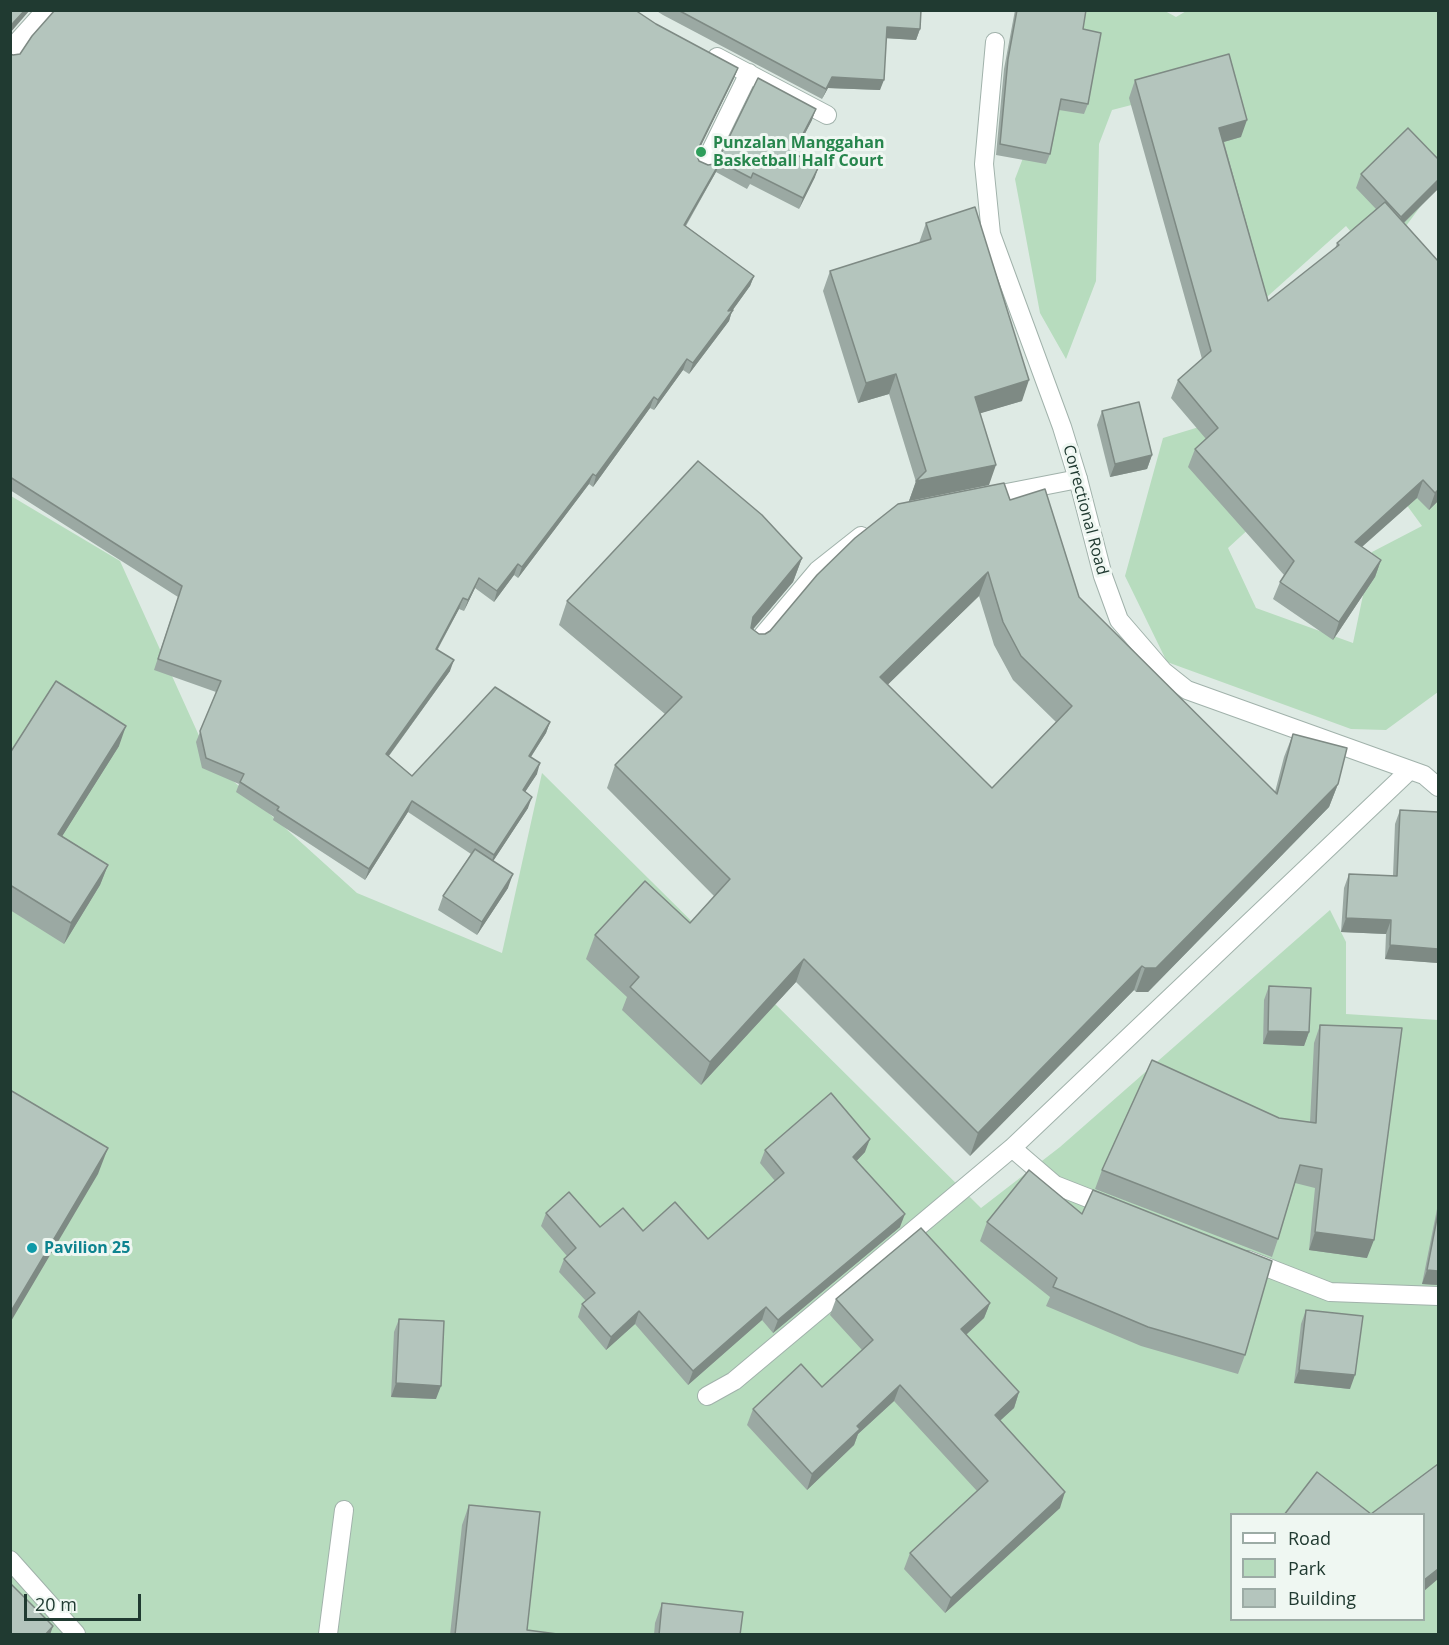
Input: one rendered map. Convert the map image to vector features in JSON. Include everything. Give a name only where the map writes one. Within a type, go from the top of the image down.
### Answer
[{"type":"street","points":[[11,54],[19,40],[45,10]]},
{"type":"street","name":"Correctional Road","points":[[995,42],[984,164],[991,234],[1062,427],[1103,576],[1119,620],[1163,671],[1187,690],[1424,775],[1438,787]]},
{"type":"street","points":[[698,46],[826,115]]},
{"type":"street","points":[[704,165],[749,74]]},
{"type":"street","points":[[975,500],[1078,479]]},
{"type":"street","points":[[753,647],[818,570],[877,524]]},
{"type":"street","points":[[707,1396],[734,1381],[1012,1148],[1410,770]]},
{"type":"street","points":[[1012,1148],[1054,1185],[1132,1215]]},
{"type":"street","points":[[1231,1254],[1330,1292],[1438,1296]]},
{"type":"street","points":[[328,1635],[344,1510]]},
{"type":"street","points":[[10,1560],[76,1635]]},
{"type":"green space","points":[[1188,10],[1438,11],[1438,191],[1434,188],[1378,264],[1346,226],[1258,305],[1229,162],[1209,85],[1112,110],[1099,144],[1096,281],[1066,359],[1040,313],[1015,179],[1079,11],[1165,11],[1176,17]]},
{"type":"green space","points":[[1222,420],[1277,503],[1228,548],[1256,608],[1353,643],[1372,552],[1422,526],[1379,467],[1438,449],[1438,692],[1386,730],[1351,729],[1167,662],[1125,576],[1163,438]]},
{"type":"green space","points":[[11,496],[120,561],[210,760],[357,893],[502,953],[542,773],[981,1208],[1060,1147],[1330,910],[1346,942],[1346,1014],[1438,1020],[1438,1634],[11,1634]]},
{"type":"building","points":[[10,10],[25,10],[10,29]]},
{"type":"building","points":[[55,10],[635,10],[656,24],[738,68],[698,149],[699,161],[708,165],[718,160],[758,78],[816,109],[793,153],[819,166],[803,198],[753,173],[751,178],[720,162],[684,225],[754,276],[728,311],[733,310],[693,363],[687,359],[658,400],[654,397],[596,476],[593,474],[522,567],[518,564],[497,591],[479,578],[468,600],[463,598],[436,649],[454,660],[386,754],[412,776],[495,687],[550,722],[529,756],[540,763],[523,790],[532,797],[494,855],[412,801],[369,869],[277,810],[279,807],[240,782],[244,774],[206,758],[200,731],[221,681],[158,659],[182,586],[10,477],[10,54],[20,54],[32,36]]},
{"type":"building","points":[[678,10],[921,10],[920,29],[887,27],[884,80],[832,77],[826,89]]},
{"type":"building","points":[[1017,10],[1086,10],[1083,29],[1101,33],[1088,104],[1061,99],[1050,154],[1000,144],[1008,59]]},
{"type":"building","points":[[1229,54],[1247,120],[1219,128],[1268,301],[1339,245],[1337,243],[1385,202],[1438,261],[1438,490],[1435,493],[1423,480],[1355,542],[1381,560],[1339,622],[1280,582],[1294,561],[1195,449],[1218,428],[1178,380],[1211,351],[1135,80]]},
{"type":"building","points":[[1408,128],[1438,159],[1438,180],[1401,217],[1361,174]]},
{"type":"building","points":[[975,207],[1029,380],[975,397],[996,465],[916,481],[926,471],[896,374],[866,383],[830,271],[931,239],[926,223]]},
{"type":"building","points":[[1139,402],[1152,455],[1115,464],[1102,411]]},
{"type":"building","points":[[698,461],[762,515],[802,558],[753,617],[751,628],[759,634],[770,631],[817,575],[855,538],[898,504],[1004,483],[1010,500],[1045,489],[1079,597],[1277,794],[1293,734],[1347,748],[1338,784],[1156,968],[1142,966],[978,1133],[804,959],[710,1062],[630,987],[639,977],[595,935],[645,881],[690,923],[730,879],[615,765],[682,697],[567,601]],"holes":[[[988,572],[1003,622],[1021,656],[1072,706],[992,788],[880,677]]]},
{"type":"building","points":[[56,681],[126,726],[58,834],[108,865],[71,923],[10,885],[10,753]]},
{"type":"building","points":[[1400,810],[1438,812],[1438,949],[1390,945],[1391,920],[1346,918],[1349,874],[1397,876]]},
{"type":"building","points":[[475,849],[513,874],[482,922],[443,896]]},
{"type":"building","points":[[1269,986],[1311,988],[1309,1032],[1268,1031]]},
{"type":"building","points":[[1320,1025],[1402,1028],[1374,1240],[1315,1232],[1322,1169],[1300,1165],[1278,1239],[1102,1170],[1152,1060],[1279,1118],[1316,1123]]},
{"type":"building","name":"Pavilion 25","points":[[10,1090],[108,1148],[10,1313]]},
{"type":"building","points":[[831,1093],[870,1139],[853,1157],[905,1214],[778,1320],[766,1307],[693,1371],[639,1311],[611,1337],[582,1304],[595,1293],[564,1259],[576,1248],[546,1213],[569,1192],[600,1227],[623,1208],[643,1231],[675,1202],[708,1239],[784,1173],[765,1150]]},
{"type":"building","points":[[1029,1170],[1082,1214],[1093,1190],[1272,1261],[1245,1355],[1148,1327],[1053,1287],[1057,1278],[987,1222]]},
{"type":"building","points":[[1438,1213],[1438,1271],[1427,1270]]},
{"type":"building","points":[[921,1228],[990,1303],[961,1329],[1019,1392],[995,1415],[1065,1492],[951,1598],[910,1553],[988,1481],[900,1385],[857,1426],[860,1429],[812,1474],[753,1409],[801,1364],[822,1387],[873,1340],[836,1299]]},
{"type":"building","points":[[1306,1310],[1363,1316],[1355,1375],[1299,1370]]},
{"type":"building","points":[[399,1319],[444,1321],[441,1386],[396,1383]]},
{"type":"building","points":[[1438,1464],[1438,1569],[1425,1579],[1425,1513],[1372,1513]]},
{"type":"building","points":[[1317,1472],[1370,1513],[1286,1513]]},
{"type":"building","points":[[469,1505],[540,1512],[527,1630],[565,1635],[455,1635]]},
{"type":"building","points":[[10,1583],[53,1626],[45,1635],[10,1635]]},
{"type":"building","points":[[662,1603],[743,1612],[740,1635],[659,1635]]},
{"type":"place","name":"Punzalan Manggahan Basketball Half Court","points":[[701,152]]},
{"type":"place","name":"Pavilion 25","points":[[32,1248]]}]
